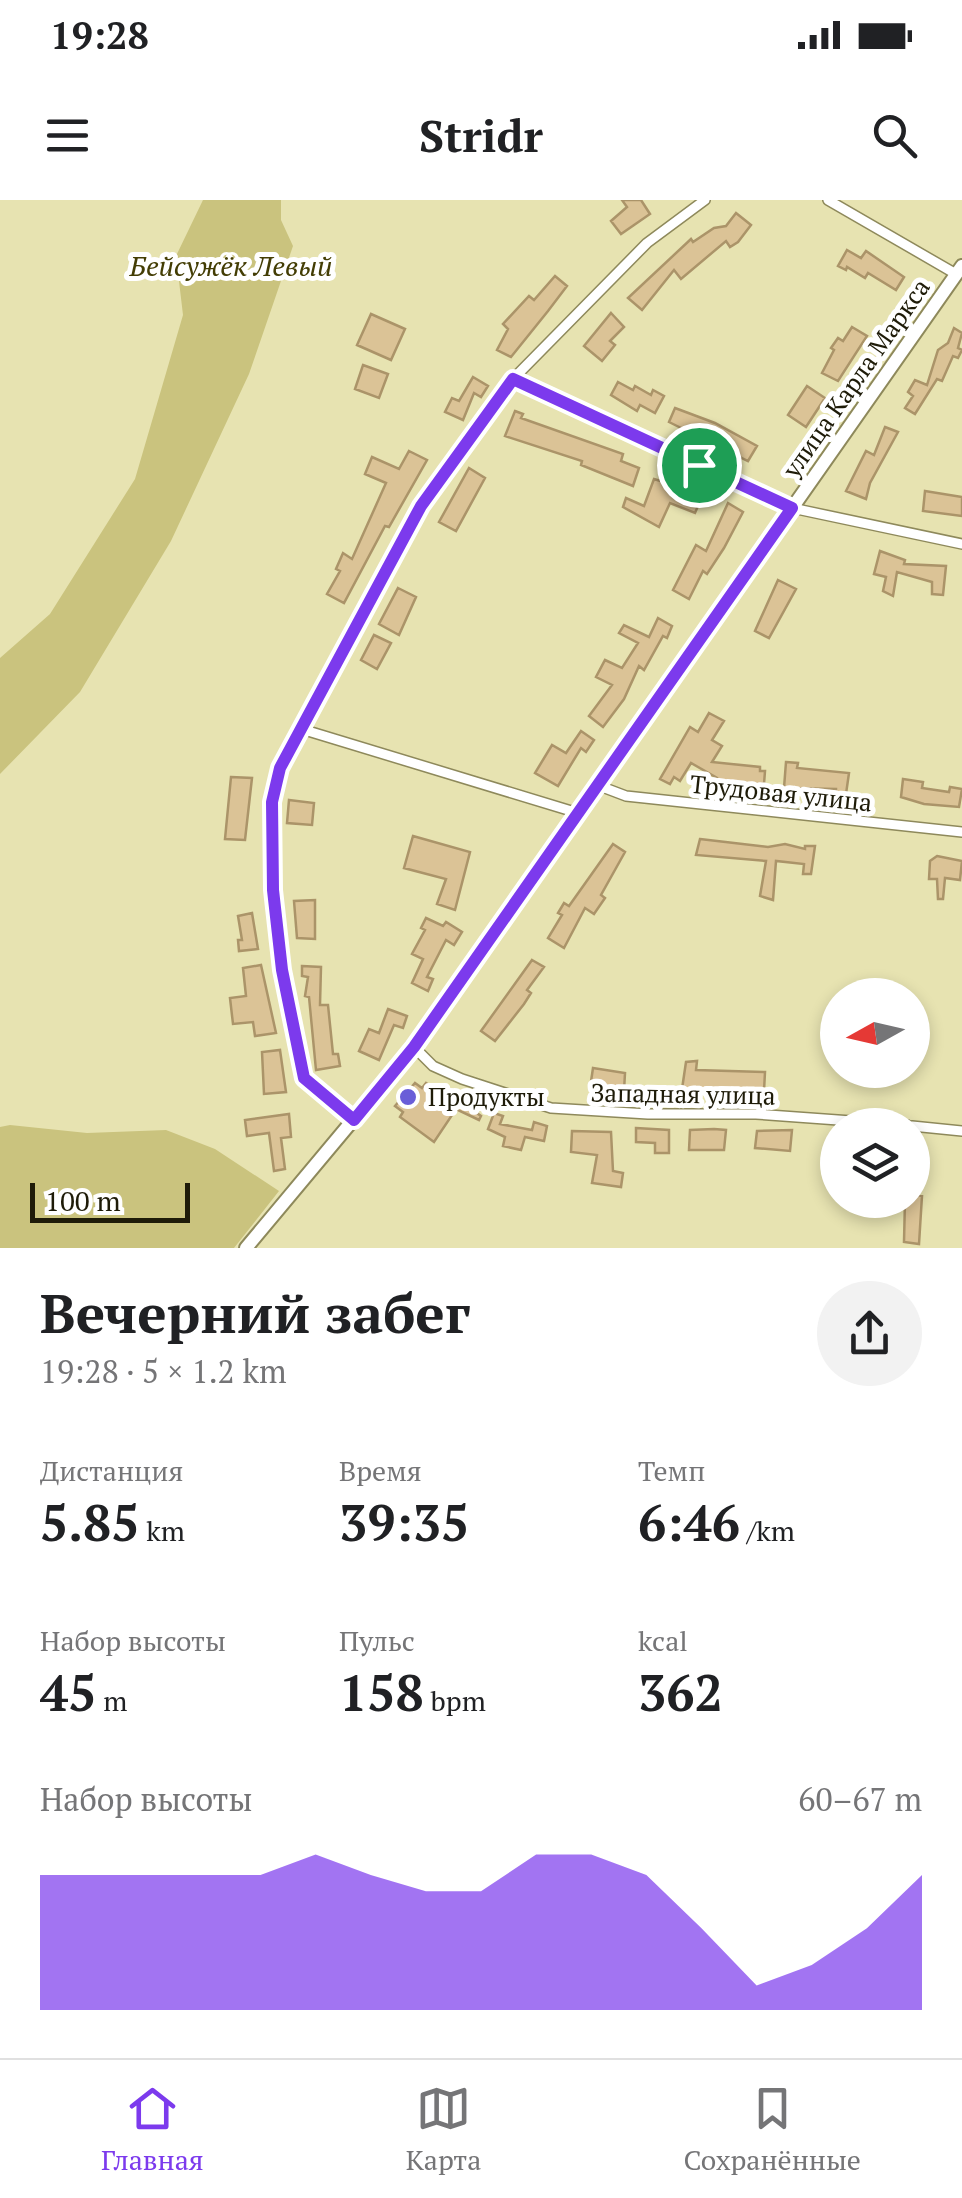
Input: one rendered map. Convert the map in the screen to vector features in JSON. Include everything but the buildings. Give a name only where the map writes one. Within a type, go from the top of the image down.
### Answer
[{"type":"main road","name":"улица Карла Маркса","points":[[249,1244],[414,1047],[959,270]]},
{"type":"street","points":[[354,1120],[304,1078],[282,970],[273,890],[272,802],[280,768],[298,728],[421,506],[513,379],[648,243],[705,200]]},
{"type":"street","points":[[828,200],[959,270]]},
{"type":"street","points":[[513,379],[792,508],[962,544]]},
{"type":"street","points":[[298,728],[578,813]]},
{"type":"street","name":"Трудовая улица","points":[[597,786],[626,796],[962,832]]},
{"type":"street","name":"Западная улица","points":[[414,1047],[433,1066],[462,1079],[552,1108],[820,1119]]},
{"type":"street","name":"Западная улица","points":[[930,1128],[962,1132]]},
{"type":"water","name":"Бейсужёк Левый","points":[[203,200],[281,200],[281,220],[293,246],[249,374],[171,541],[80,692],[0,774],[0,658],[50,614],[135,479],[183,315],[176,256]]},
{"type":"water","points":[[0,1127],[87,1133],[166,1130],[215,1149],[279,1191],[234,1248],[0,1248]]},
{"type":"place","name":"Продукты","points":[[408,1097]]},
{"type":"route","points":[[513,379],[699,465],[792,508],[414,1047],[354,1120],[304,1078],[282,970],[273,890],[272,802],[280,768],[298,728],[421,506],[513,379]]}]
